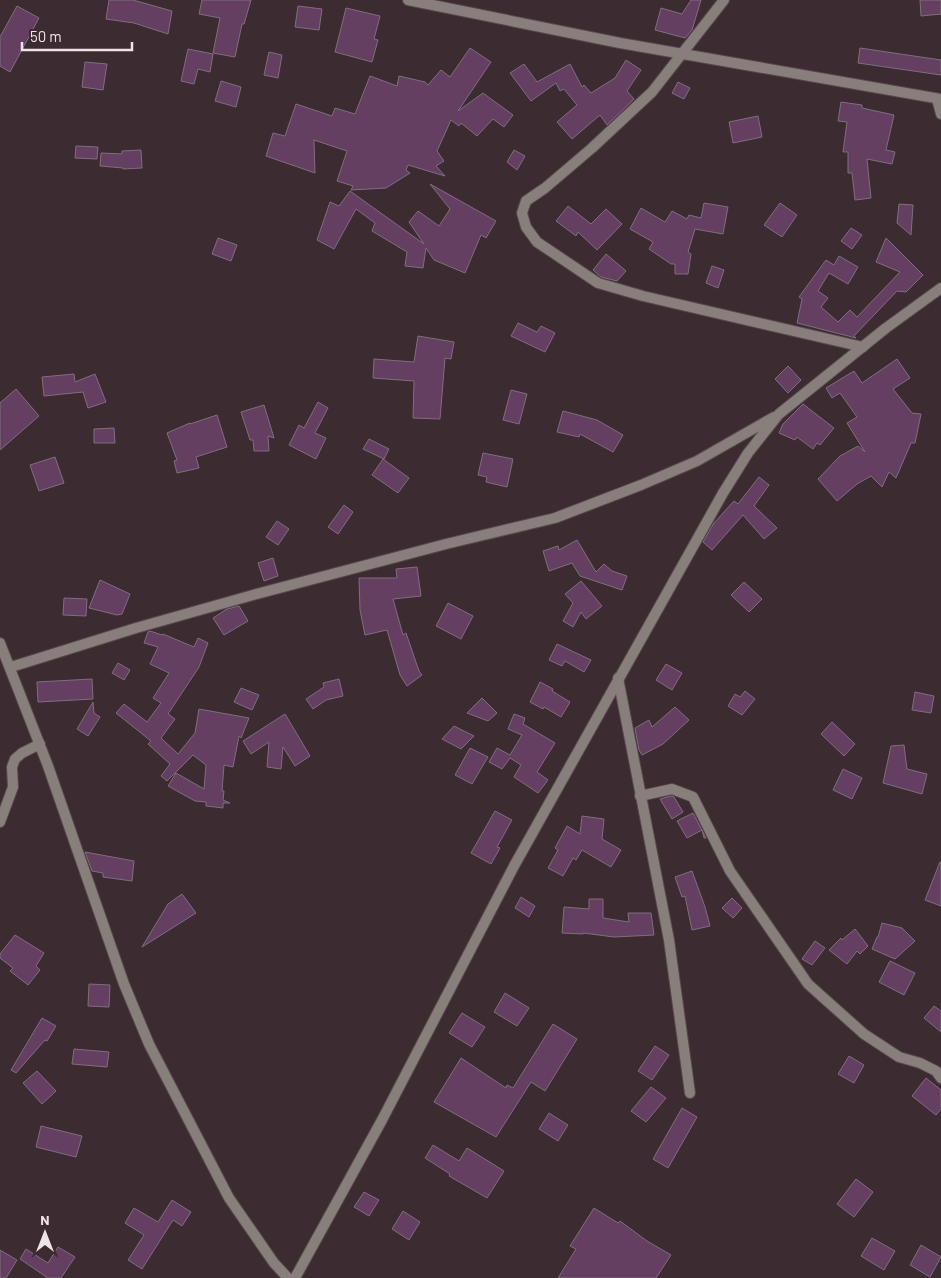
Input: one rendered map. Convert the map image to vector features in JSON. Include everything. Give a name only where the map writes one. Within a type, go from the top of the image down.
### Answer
[{"type":"street","points":[[408,0],[620,44],[939,99],[941,114]]},
{"type":"street","points":[[724,0],[652,92],[578,160],[545,188],[526,201],[522,213],[526,227],[537,242],[598,283],[652,298],[863,347]]},
{"type":"street","points":[[11,667],[136,628],[253,595],[446,544],[554,518],[641,486],[697,460],[779,414],[941,288]]},
{"type":"street","points":[[295,1278],[382,1120],[514,866],[618,678],[723,493],[748,453],[779,414]]},
{"type":"street","points":[[0,643],[40,744],[124,984],[149,1044],[229,1198],[274,1263],[288,1278]]},
{"type":"street","points":[[618,678],[668,940],[690,1093]]},
{"type":"street","points":[[0,822],[13,787],[12,767],[15,759],[22,753],[40,744]]},
{"type":"street","points":[[640,796],[672,789],[694,797],[730,871],[808,984],[864,1034],[899,1057],[920,1063],[936,1071],[941,1078]]},
{"type":"building","points":[[109,0],[133,0],[172,11],[168,34],[134,23],[106,19]]},
{"type":"building","points":[[202,0],[251,0],[244,24],[242,24],[235,57],[213,53],[220,18],[199,14]]},
{"type":"building","points":[[691,0],[701,0],[692,30],[685,38],[655,30],[661,8],[682,14]]},
{"type":"building","points":[[920,0],[941,0],[941,14],[921,16]]},
{"type":"building","points":[[17,6],[39,18],[10,72],[0,66],[0,37]]},
{"type":"building","points":[[298,6],[322,9],[319,30],[295,27]]},
{"type":"building","points":[[346,8],[380,16],[374,39],[378,40],[372,62],[335,52]]},
{"type":"building","points":[[470,48],[491,62],[458,111],[483,93],[513,115],[504,127],[493,119],[477,136],[461,123],[459,126],[451,120],[437,151],[444,161],[436,166],[445,176],[408,165],[406,170],[410,173],[386,188],[351,190],[353,186],[337,181],[347,151],[314,140],[315,173],[266,156],[273,133],[285,136],[296,104],[332,116],[335,108],[355,114],[370,76],[397,86],[399,76],[425,82],[428,85],[441,70],[450,77]]},
{"type":"building","points":[[860,48],[941,60],[941,75],[858,63]]},
{"type":"building","points":[[188,49],[213,54],[210,72],[198,69],[194,84],[181,81]]},
{"type":"building","points":[[269,52],[282,55],[278,78],[264,75]]},
{"type":"building","points":[[626,60],[641,70],[627,91],[634,99],[607,125],[600,115],[572,139],[557,122],[577,105],[564,89],[560,91],[556,83],[531,101],[510,73],[524,64],[537,82],[570,64],[582,87],[584,85],[591,93],[615,78]]},
{"type":"building","points":[[85,62],[107,64],[103,90],[82,87]]},
{"type":"building","points":[[221,81],[241,87],[236,107],[215,101]]},
{"type":"building","points":[[678,82],[690,88],[684,99],[672,93]]},
{"type":"building","points":[[841,102],[862,105],[862,108],[894,115],[886,150],[895,152],[892,164],[867,159],[871,198],[855,200],[852,173],[848,173],[848,152],[843,152],[847,122],[838,121]]},
{"type":"building","points":[[758,116],[762,137],[733,143],[729,122]]},
{"type":"building","points":[[76,146],[98,147],[97,159],[75,158]]},
{"type":"building","points":[[141,150],[142,168],[123,169],[100,166],[101,153],[122,154],[122,151]]},
{"type":"building","points":[[514,150],[525,156],[517,170],[507,162]]},
{"type":"building","points":[[430,184],[496,221],[486,238],[481,235],[465,273],[434,260],[426,248],[423,268],[405,266],[407,252],[372,231],[375,223],[356,209],[334,249],[317,240],[330,202],[339,206],[350,191],[424,244],[409,222],[418,211],[439,226],[450,209]]},
{"type":"building","points":[[704,203],[728,207],[723,234],[695,229],[688,252],[691,254],[688,274],[675,274],[675,264],[671,264],[649,249],[653,242],[630,229],[641,208],[665,222],[672,211],[687,219],[689,215],[701,218]]},
{"type":"building","points":[[780,203],[797,215],[782,237],[764,225]]},
{"type":"building","points":[[899,204],[913,205],[911,235],[897,223]]},
{"type":"building","points":[[568,206],[591,224],[606,209],[622,224],[597,250],[578,232],[576,236],[556,221]]},
{"type":"building","points":[[851,228],[862,235],[852,249],[841,241]]},
{"type":"building","points":[[218,238],[237,245],[231,261],[212,254]]},
{"type":"building","points":[[886,238],[923,275],[906,292],[897,291],[854,336],[856,338],[797,323],[802,299],[799,297],[826,260],[834,265],[839,256],[858,267],[848,284],[829,273],[818,291],[828,298],[821,307],[838,322],[850,310],[857,317],[900,272],[876,262]]},
{"type":"building","points":[[606,254],[626,271],[617,281],[601,277],[593,270]]},
{"type":"building","points":[[712,266],[724,270],[718,288],[706,283]]},
{"type":"building","points":[[518,323],[537,332],[541,326],[555,333],[545,352],[511,336]]},
{"type":"building","points":[[418,336],[454,342],[451,359],[445,358],[440,419],[413,418],[414,381],[373,378],[374,359],[414,362]]},
{"type":"building","points":[[897,359],[910,378],[893,389],[912,413],[921,414],[915,443],[911,443],[896,478],[889,472],[882,487],[871,476],[857,484],[837,501],[818,479],[840,456],[858,446],[865,452],[847,423],[857,417],[840,393],[832,398],[826,388],[854,371],[862,383]]},
{"type":"building","points":[[788,366],[801,380],[788,393],[775,379]]},
{"type":"building","points":[[74,374],[75,382],[95,374],[106,402],[88,408],[83,392],[44,396],[42,377]]},
{"type":"building","points":[[16,389],[39,416],[0,450],[0,403]]},
{"type":"building","points":[[511,390],[527,394],[519,424],[503,420]]},
{"type":"building","points":[[318,402],[328,408],[315,433],[326,438],[316,459],[289,445],[299,425],[304,428]]},
{"type":"building","points":[[803,404],[834,428],[820,445],[817,443],[813,449],[797,437],[795,440],[779,433],[783,424]]},
{"type":"building","points":[[264,405],[274,438],[268,436],[269,451],[254,451],[253,440],[250,440],[241,412]]},
{"type":"building","points":[[563,411],[597,420],[623,435],[613,452],[580,434],[579,437],[557,432]]},
{"type":"building","points":[[217,415],[227,447],[196,457],[199,468],[177,473],[174,461],[177,460],[167,433],[190,423]]},
{"type":"building","points":[[114,428],[115,443],[94,443],[94,429]]},
{"type":"building","points":[[369,439],[389,449],[384,459],[363,449]]},
{"type":"building","points":[[483,453],[513,459],[507,487],[486,482],[487,477],[478,475]]},
{"type":"building","points":[[55,457],[64,483],[39,491],[30,465]]},
{"type":"building","points":[[383,459],[409,478],[398,493],[372,475]]},
{"type":"building","points":[[759,477],[769,485],[754,506],[777,528],[764,539],[743,515],[712,550],[703,542],[714,523],[734,501],[738,504]]},
{"type":"building","points":[[344,505],[353,512],[338,534],[328,527]]},
{"type":"building","points":[[277,521],[289,529],[278,545],[266,537]]},
{"type":"building","points":[[577,540],[596,572],[604,564],[612,571],[627,576],[622,590],[580,576],[572,563],[549,571],[543,551],[558,546],[559,550]]},
{"type":"building","points":[[273,558],[278,576],[264,581],[258,563]]},
{"type":"building","points":[[417,567],[421,596],[393,599],[403,635],[406,633],[422,675],[407,686],[400,675],[387,630],[365,635],[360,610],[359,578],[397,578],[396,569]]},
{"type":"building","points":[[100,580],[130,594],[122,614],[117,615],[89,608]]},
{"type":"building","points":[[581,581],[602,606],[586,619],[581,612],[573,627],[563,621],[573,603],[565,594]]},
{"type":"building","points":[[744,582],[762,599],[749,612],[731,595]]},
{"type":"building","points":[[64,598],[87,599],[86,616],[63,615]]},
{"type":"building","points":[[448,603],[473,616],[461,639],[436,626]]},
{"type":"building","points":[[239,606],[248,621],[224,635],[213,618],[227,609]]},
{"type":"building","points":[[150,631],[163,634],[194,647],[198,638],[208,643],[199,667],[168,714],[175,719],[161,738],[178,754],[195,733],[199,709],[249,718],[241,738],[239,736],[233,767],[224,765],[223,800],[230,803],[223,803],[223,808],[206,806],[206,802],[195,801],[168,786],[176,773],[204,789],[206,765],[193,755],[167,781],[161,776],[170,764],[148,744],[151,741],[116,713],[124,704],[147,722],[161,703],[153,698],[169,673],[150,664],[158,647],[144,643]]},
{"type":"building","points":[[557,644],[591,660],[584,672],[565,661],[562,666],[549,660]]},
{"type":"building","points":[[118,663],[130,670],[124,680],[112,673]]},
{"type":"building","points":[[666,664],[682,673],[672,690],[656,680]]},
{"type":"building","points":[[92,679],[93,699],[38,702],[37,682]]},
{"type":"building","points":[[339,679],[343,696],[326,700],[313,709],[306,699],[324,687],[323,683]]},
{"type":"building","points":[[540,682],[570,702],[561,717],[544,707],[543,709],[530,702]]},
{"type":"building","points":[[241,688],[259,695],[252,710],[234,702]]},
{"type":"building","points":[[745,691],[755,699],[742,715],[728,706],[735,694],[740,697]]},
{"type":"building","points":[[915,692],[934,696],[931,713],[912,710]]},
{"type":"building","points":[[482,698],[497,713],[488,721],[467,713]]},
{"type":"building","points":[[93,702],[94,713],[100,717],[88,736],[77,729]]},
{"type":"building","points":[[675,707],[689,720],[663,744],[642,755],[639,750],[635,728],[649,720],[652,727]]},
{"type":"building","points":[[285,714],[310,756],[295,766],[283,747],[281,769],[267,767],[269,742],[251,754],[243,741]]},
{"type":"building","points":[[514,714],[525,718],[523,724],[555,743],[537,772],[548,780],[538,793],[514,777],[521,765],[510,758],[502,769],[489,762],[497,748],[510,755],[522,735],[508,729]]},
{"type":"building","points":[[832,722],[855,744],[844,756],[821,734]]},
{"type":"building","points":[[454,726],[474,736],[461,749],[442,739]]},
{"type":"building","points":[[904,745],[907,769],[927,774],[922,794],[883,783],[891,746]]},
{"type":"building","points":[[470,748],[488,757],[472,784],[455,775]]},
{"type":"building","points":[[843,769],[862,778],[852,799],[833,790]]},
{"type":"building","points":[[674,797],[683,812],[672,819],[660,799]]},
{"type":"building","points":[[495,811],[512,820],[497,847],[500,848],[491,864],[471,853]]},
{"type":"building","points":[[693,813],[702,830],[687,838],[677,821]]},
{"type":"building","points":[[582,816],[604,819],[602,839],[621,850],[611,867],[582,850],[576,860],[573,858],[563,876],[548,868],[558,850],[555,848],[567,826],[580,834]]},
{"type":"building","points":[[85,852],[134,861],[132,881],[103,877],[103,873],[92,871]]},
{"type":"building","points":[[941,862],[941,906],[925,900]]},
{"type":"building","points":[[692,871],[710,926],[692,930],[685,896],[682,897],[675,877]]},
{"type":"building","points":[[182,894],[196,913],[142,947],[168,904]]},
{"type":"building","points":[[521,897],[535,906],[529,917],[515,908]]},
{"type":"building","points":[[732,898],[742,908],[733,918],[722,908]]},
{"type":"building","points":[[589,899],[603,899],[603,918],[629,922],[628,913],[651,913],[654,935],[614,937],[583,933],[562,933],[564,907],[589,909]]},
{"type":"building","points":[[882,923],[902,928],[915,941],[895,959],[872,949]]},
{"type":"building","points":[[855,929],[868,946],[860,954],[857,951],[847,964],[829,950],[841,938],[842,940]]},
{"type":"building","points":[[15,935],[44,953],[36,966],[40,970],[28,985],[10,971],[13,968],[0,958],[0,954]]},
{"type":"building","points":[[815,941],[825,948],[812,965],[802,959]]},
{"type":"building","points":[[890,961],[915,973],[904,995],[879,982]]},
{"type":"building","points":[[89,984],[110,985],[109,1007],[88,1006]]},
{"type":"building","points":[[505,993],[529,1008],[517,1026],[494,1012]]},
{"type":"building","points":[[934,1006],[941,1011],[941,1032],[924,1018]]},
{"type":"building","points":[[462,1013],[485,1027],[472,1047],[449,1033]]},
{"type":"building","points":[[42,1018],[56,1026],[47,1041],[45,1040],[16,1073],[11,1070]]},
{"type":"building","points":[[553,1024],[577,1039],[545,1091],[531,1082],[496,1137],[434,1102],[461,1058],[506,1088],[507,1085],[513,1088]]},
{"type":"building","points":[[655,1046],[669,1055],[652,1080],[638,1071]]},
{"type":"building","points":[[74,1049],[109,1052],[107,1067],[72,1064]]},
{"type":"building","points":[[849,1056],[864,1065],[854,1083],[838,1074]]},
{"type":"building","points":[[37,1071],[56,1091],[42,1104],[23,1083]]},
{"type":"building","points":[[926,1078],[941,1090],[941,1109],[936,1115],[912,1096]]},
{"type":"building","points":[[651,1087],[666,1098],[646,1122],[631,1111]]},
{"type":"building","points":[[682,1108],[697,1117],[668,1168],[653,1159]]},
{"type":"building","points":[[549,1113],[568,1125],[558,1141],[539,1129]]},
{"type":"building","points":[[41,1126],[82,1136],[76,1157],[36,1147]]},
{"type":"building","points":[[433,1145],[459,1161],[467,1148],[504,1171],[487,1198],[449,1176],[450,1174],[425,1158]]},
{"type":"building","points":[[856,1179],[873,1192],[854,1217],[837,1204]]},
{"type":"building","points":[[364,1192],[379,1200],[369,1216],[354,1207]]},
{"type":"building","points":[[172,1200],[191,1212],[182,1226],[173,1220],[142,1269],[128,1260],[144,1235],[125,1223],[134,1208],[158,1222]]},
{"type":"building","points":[[594,1208],[618,1223],[620,1221],[647,1241],[671,1255],[656,1278],[558,1278],[576,1249],[570,1246]]},
{"type":"building","points":[[403,1211],[420,1222],[409,1240],[392,1229]]},
{"type":"building","points":[[872,1238],[895,1251],[884,1270],[861,1256]]},
{"type":"building","points":[[921,1245],[941,1257],[930,1277],[910,1265]]},
{"type":"building","points":[[58,1247],[75,1257],[61,1278],[48,1278],[20,1259],[26,1249],[48,1263]]},
{"type":"building","points":[[0,1250],[17,1260],[6,1278],[0,1278]]}]
